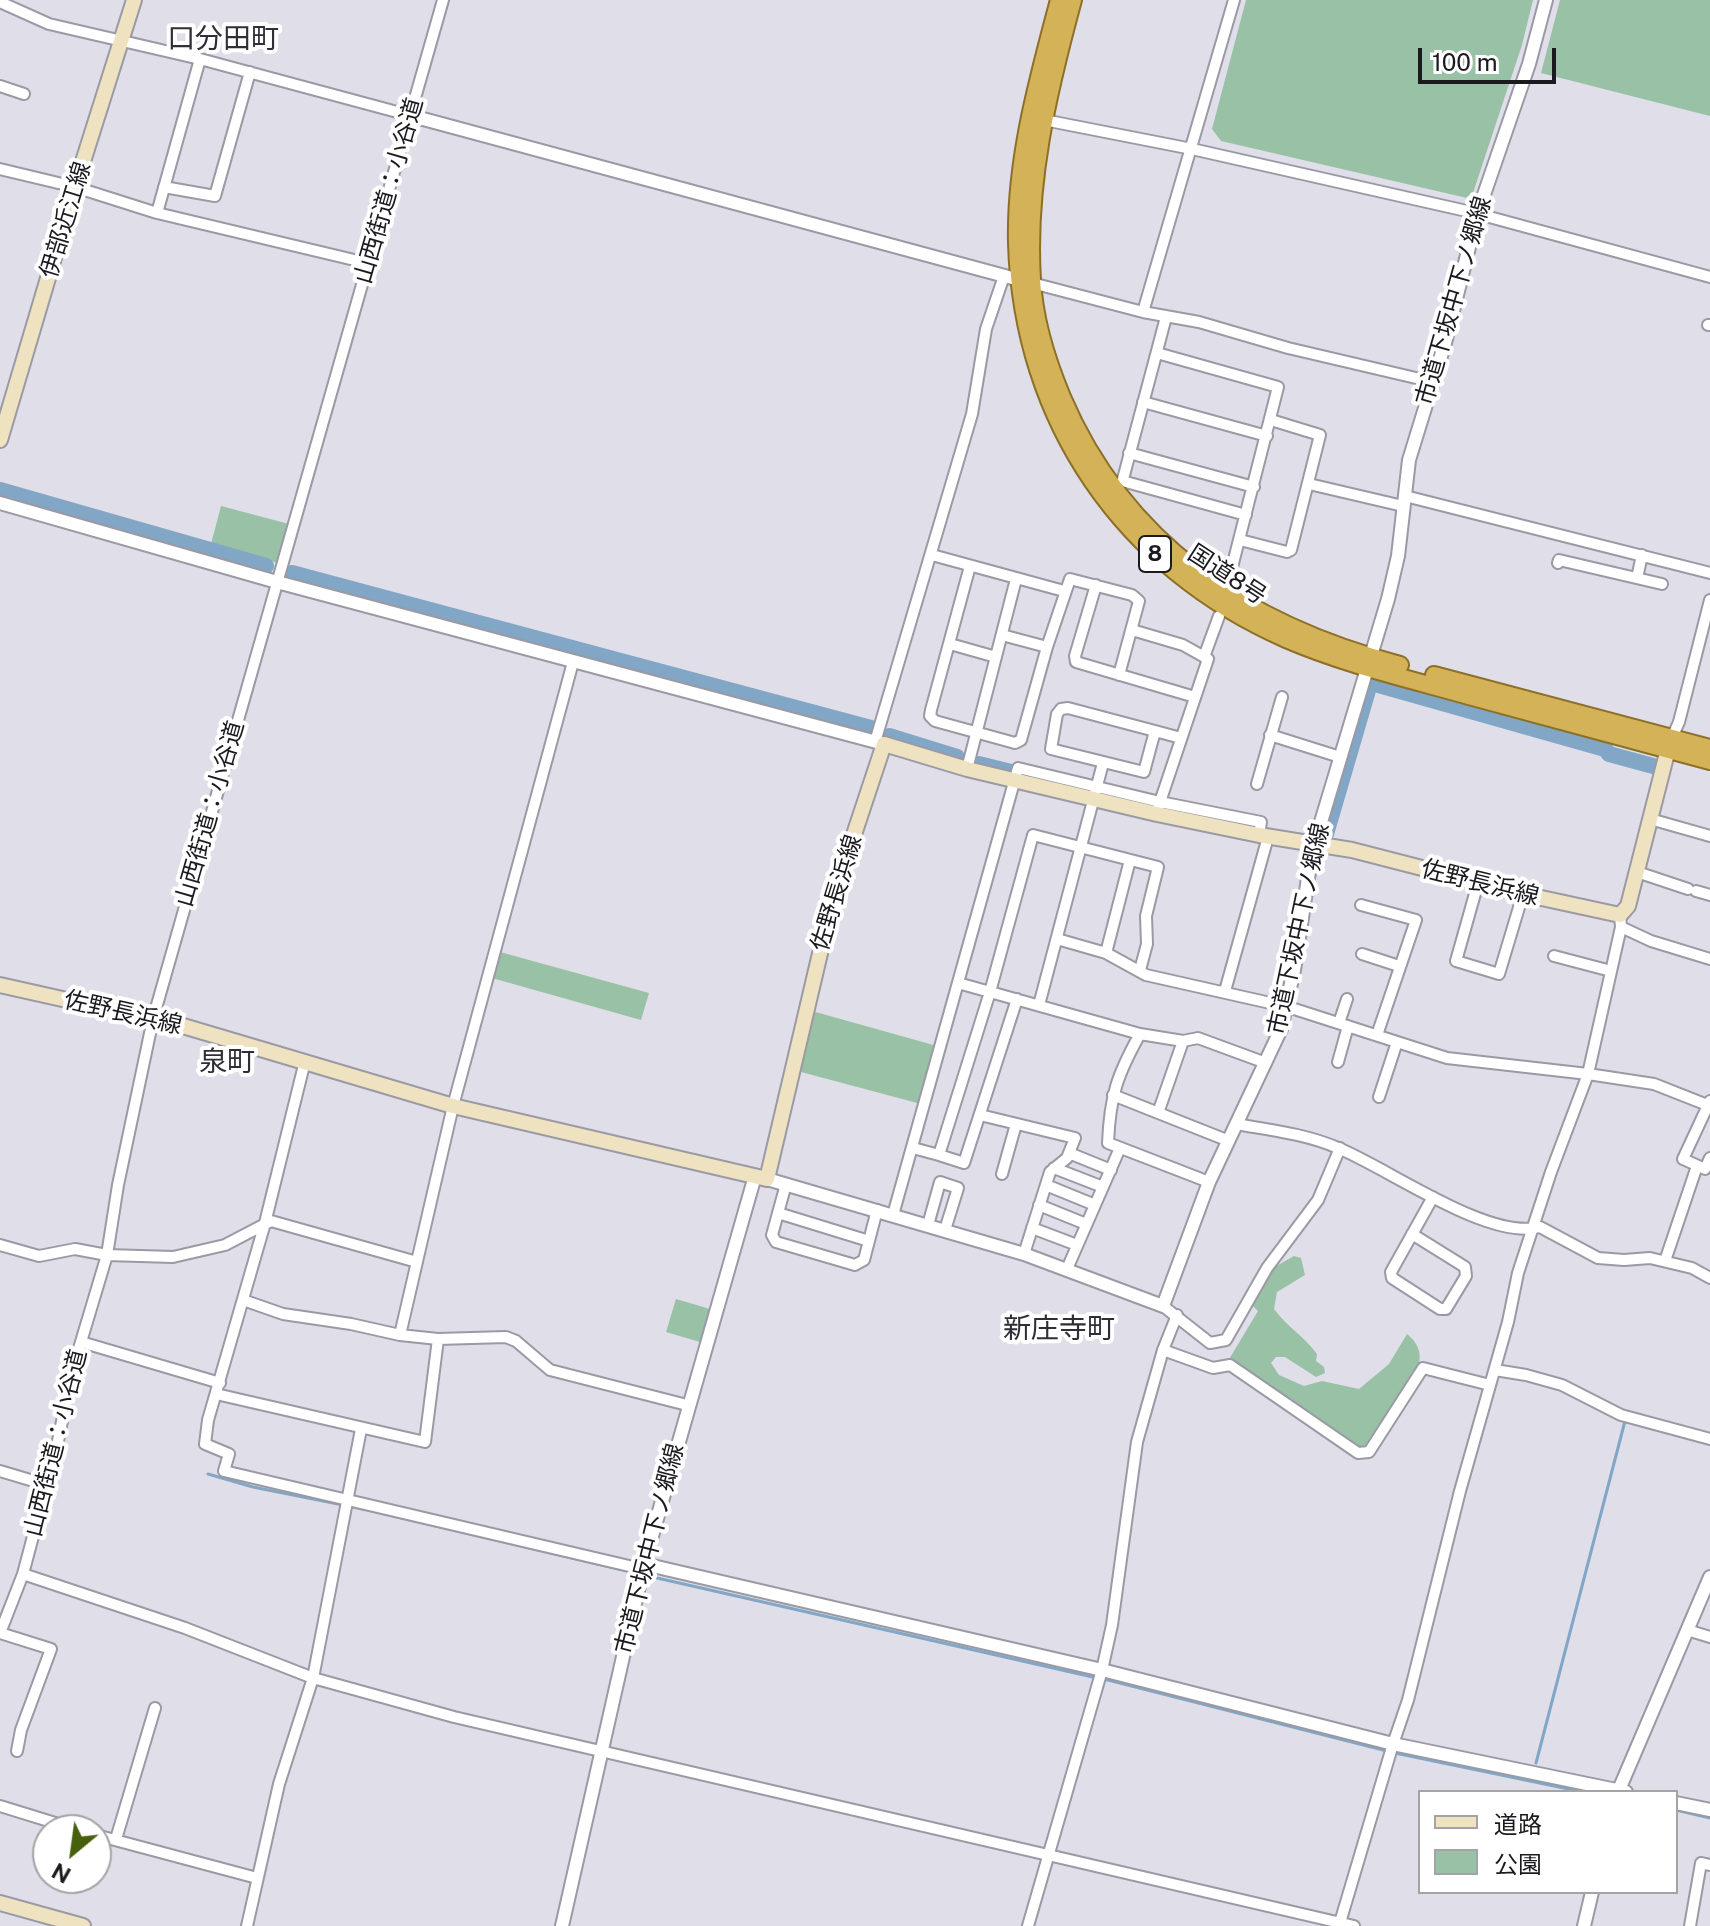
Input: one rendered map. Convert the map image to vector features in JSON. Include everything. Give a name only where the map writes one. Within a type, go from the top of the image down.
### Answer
[{"type":"highway","name":"国道8号","points":[[1059,0],[1033,94],[1025,145],[1017,215],[1018,280],[1042,388],[1069,445],[1119,517],[1178,575],[1210,599],[1287,639],[1670,744],[1710,761]]},
{"type":"highway","name":"国道8号","points":[[1018,280],[1031,216],[1034,172],[1044,120],[1073,0]]},
{"type":"highway","name":"国道8号","points":[[1670,744],[1710,748]]},
{"type":"main road","name":"伊部近江線","points":[[0,440],[134,0]]},
{"type":"main road","name":"佐野長浜線","points":[[0,985],[183,1026],[453,1106],[761,1178],[833,898],[880,743],[967,769],[1016,775],[1352,850],[1620,921]]},
{"type":"main road","points":[[1620,921],[1628,906],[1670,744]]},
{"type":"main road","points":[[0,1903],[83,1926]]},
{"type":"street","name":"山西街道：小谷道","points":[[0,1633],[6,1601],[23,1574],[81,1342],[107,1255],[118,1185],[153,1019],[443,0]]},
{"type":"street","name":"市道下坂中下ノ郷線","points":[[1163,1306],[1209,1182],[1266,1063],[1288,1007],[1315,843],[1391,585],[1409,460],[1477,215],[1529,64],[1546,0]]},
{"type":"street","points":[[1143,312],[1235,1]]},
{"type":"street","points":[[0,3],[49,24],[250,72],[1018,280],[1433,382]]},
{"type":"street","points":[[157,213],[200,59]]},
{"type":"street","points":[[164,187],[215,196],[250,72]]},
{"type":"street","points":[[0,86],[24,94]]},
{"type":"street","points":[[1044,120],[1192,149],[1477,215],[1710,277]]},
{"type":"street","points":[[0,169],[75,187],[157,213],[367,263]]},
{"type":"street","points":[[0,503],[277,582],[880,743],[972,414],[986,329],[1018,280]]},
{"type":"street","points":[[1166,317],[1123,479],[1246,515]]},
{"type":"street","points":[[1157,353],[1278,387],[1229,579]]},
{"type":"street","points":[[1143,402],[1267,436]]},
{"type":"street","points":[[1240,540],[1287,552],[1291,550],[1309,484],[1320,435],[1271,420]]},
{"type":"street","points":[[1129,453],[1254,487]]},
{"type":"street","points":[[1309,484],[1404,501],[1710,573]]},
{"type":"street","points":[[932,555],[1064,591]]},
{"type":"street","points":[[1637,578],[1642,555]]},
{"type":"street","points":[[1558,563],[1559,560],[1662,584]]},
{"type":"street","points":[[970,566],[930,716],[935,721],[1015,743],[1021,740],[1070,579],[1138,598],[1140,604],[1119,675]]},
{"type":"street","points":[[967,769],[1016,579]]},
{"type":"street","points":[[1096,585],[1075,656],[1076,662],[1195,697]]},
{"type":"street","points":[[1670,744],[1679,722],[1709,607]]},
{"type":"street","points":[[1204,657],[1219,616]]},
{"type":"street","points":[[1132,630],[1183,645],[1208,659],[1158,808]]},
{"type":"street","points":[[1002,635],[1047,647]]},
{"type":"street","points":[[950,644],[996,657]]},
{"type":"street","points":[[400,1335],[453,1106],[573,662]]},
{"type":"street","points":[[1257,784],[1282,697]]},
{"type":"street","points":[[1155,731],[1144,772],[1051,749],[1057,714],[1061,709],[1068,708],[1155,731],[1181,738]]},
{"type":"street","points":[[1270,735],[1340,757]]},
{"type":"street","points":[[1039,1005],[1103,763]]},
{"type":"street","points":[[893,1215],[1016,775]]},
{"type":"street","points":[[1650,819],[1710,836]]},
{"type":"street","points":[[1225,991],[1262,832]]},
{"type":"street","points":[[939,1155],[990,992],[1033,835],[1158,867],[1146,916],[1147,944],[1140,970]]},
{"type":"street","points":[[1106,953],[1130,860]]},
{"type":"street","points":[[1637,872],[1710,895]]},
{"type":"street","points":[[1478,883],[1456,961],[1499,974],[1523,894]]},
{"type":"street","points":[[1361,905],[1416,920],[1377,1035]]},
{"type":"street","points":[[1339,1924],[1408,1700],[1518,1273],[1588,1074],[1620,921],[1651,941],[1710,959]]},
{"type":"street","points":[[1057,939],[1106,953],[1146,975],[1288,1007],[1467,1062],[1523,1066],[1654,1084],[1709,1104],[1683,1159],[1705,1169],[1710,1158]]},
{"type":"street","points":[[1362,954],[1399,966]]},
{"type":"street","points":[[1554,956],[1611,971]]},
{"type":"street","points":[[958,983],[1140,1034],[1183,1041],[1198,1038],[1266,1063]]},
{"type":"street","points":[[913,1148],[964,1163],[1017,999]]},
{"type":"street","points":[[1338,1062],[1347,999]]},
{"type":"street","points":[[1140,1034],[1119,1072],[1113,1095],[1108,1143],[1209,1182]]},
{"type":"street","points":[[1158,1113],[1183,1041]]},
{"type":"street","points":[[1379,1097],[1397,1042]]},
{"type":"street","points":[[305,1061],[265,1223],[208,1420],[205,1444],[229,1454],[224,1471],[1393,1744],[1616,1790]]},
{"type":"street","points":[[1113,1095],[1229,1141]]},
{"type":"street","points":[[980,1115],[1075,1138],[1067,1158],[1050,1172],[1024,1254]]},
{"type":"street","points":[[1002,1174],[1016,1124]]},
{"type":"street","points":[[1236,1124],[1285,1132],[1340,1148],[1433,1197],[1501,1226],[1525,1231],[1540,1227],[1598,1258],[1650,1258],[1692,1268],[1710,1278]]},
{"type":"street","points":[[1067,1269],[1120,1148]]},
{"type":"street","points":[[761,1178],[945,1230],[1067,1269],[1163,1306],[1210,1343],[1226,1340],[1267,1268],[1318,1200],[1340,1148]]},
{"type":"street","points":[[1069,1153],[1111,1170]]},
{"type":"street","points":[[1665,1261],[1697,1166]]},
{"type":"street","points":[[1054,1168],[1103,1187]]},
{"type":"street","name":"市道下坂中下ノ郷線","points":[[562,1926],[642,1571],[687,1405],[761,1178]]},
{"type":"street","points":[[928,1225],[940,1182],[958,1188],[945,1230]]},
{"type":"street","points":[[786,1184],[772,1235],[776,1242],[817,1256],[855,1265],[864,1260],[877,1210]]},
{"type":"street","points":[[1046,1185],[1095,1205]]},
{"type":"street","points":[[1412,1234],[1465,1267],[1466,1276],[1446,1309],[1440,1309],[1392,1278],[1391,1272],[1412,1234],[1433,1197]]},
{"type":"street","points":[[1039,1205],[1086,1224]]},
{"type":"street","points":[[778,1213],[869,1241]]},
{"type":"street","points":[[0,1245],[39,1256],[75,1249],[107,1255],[173,1257],[225,1245],[271,1221],[417,1262]]},
{"type":"street","points":[[1032,1228],[1077,1245]]},
{"type":"street","points":[[243,1300],[283,1314],[400,1335],[438,1339],[506,1337],[516,1341],[550,1370],[687,1405]]},
{"type":"street","points":[[1028,1926],[1100,1676],[1112,1625],[1137,1442],[1163,1350],[1177,1315]]},
{"type":"street","points":[[81,1342],[218,1388],[361,1429],[425,1442],[438,1339]]},
{"type":"street","points":[[1163,1350],[1213,1368],[1230,1365],[1358,1453],[1369,1452],[1423,1368],[1490,1385]]},
{"type":"street","points":[[1495,1370],[1562,1385],[1621,1415],[1710,1439]]},
{"type":"street","points":[[247,1926],[279,1784],[313,1678],[361,1429]]},
{"type":"street","points":[[0,1471],[47,1485]]},
{"type":"street","points":[[23,1574],[185,1628],[313,1678],[454,1717],[1354,1926]]},
{"type":"street","points":[[1621,1790],[1710,1577]]},
{"type":"street","points":[[1687,1630],[1710,1637]]},
{"type":"street","points":[[0,1633],[51,1649],[21,1730],[17,1751]]},
{"type":"street","points":[[116,1839],[155,1708]]},
{"type":"street","points":[[1678,1803],[1710,1810]]},
{"type":"street","points":[[0,1806],[32,1816]]},
{"type":"street","points":[[112,1838],[257,1878]]},
{"type":"street","points":[[1690,1926],[1701,1863],[1710,1865]]},
{"type":"street","points":[[1584,1926],[1592,1894]]},
{"type":"green space","points":[[1246,0],[1533,0],[1522,45],[1473,193],[1467,198],[1221,141],[1212,129]]},
{"type":"green space","points":[[1560,0],[1710,0],[1710,116],[1541,73]]},
{"type":"green space","points":[[221,506],[289,524],[278,563],[211,544]]},
{"type":"green space","points":[[500,952],[649,993],[641,1020],[492,978]]},
{"type":"green space","points":[[812,1011],[937,1046],[921,1104],[801,1072]]},
{"type":"green space","points":[[1294,1256],[1301,1258],[1305,1275],[1277,1292],[1274,1309],[1317,1354],[1316,1361],[1324,1367],[1325,1373],[1316,1377],[1285,1357],[1276,1357],[1271,1363],[1279,1375],[1304,1386],[1322,1381],[1359,1389],[1389,1364],[1407,1334],[1418,1348],[1418,1366],[1367,1448],[1359,1450],[1228,1361],[1258,1311],[1251,1304],[1273,1268]]},
{"type":"green space","points":[[676,1299],[710,1309],[700,1342],[666,1332]]},
{"type":"waterway","points":[[0,490],[266,566]]},
{"type":"waterway","points":[[292,573],[871,728]]},
{"type":"waterway","points":[[1326,834],[1369,687],[1375,684],[1605,749],[1609,754],[1653,766]]},
{"type":"waterway","points":[[889,736],[957,757]]},
{"type":"waterway","points":[[979,764],[1035,778]]},
{"type":"waterway","points":[[1106,794],[1214,819]]},
{"type":"waterway","points":[[1536,1763],[1625,1421]]},
{"type":"waterway","points":[[208,1474],[253,1487],[368,1510],[636,1573]]},
{"type":"waterway","points":[[644,1575],[1097,1678]]},
{"type":"waterway","points":[[1104,1679],[1387,1751]]},
{"type":"waterway","points":[[1395,1753],[1573,1790]]},
{"type":"waterway","points":[[1678,1810],[1710,1818]]},
{"type":"district","name":"口分田町","points":[[223,39]]},
{"type":"district","name":"泉町","points":[[227,1062]]},
{"type":"district","name":"新庄寺町","points":[[1059,1329]]}]
